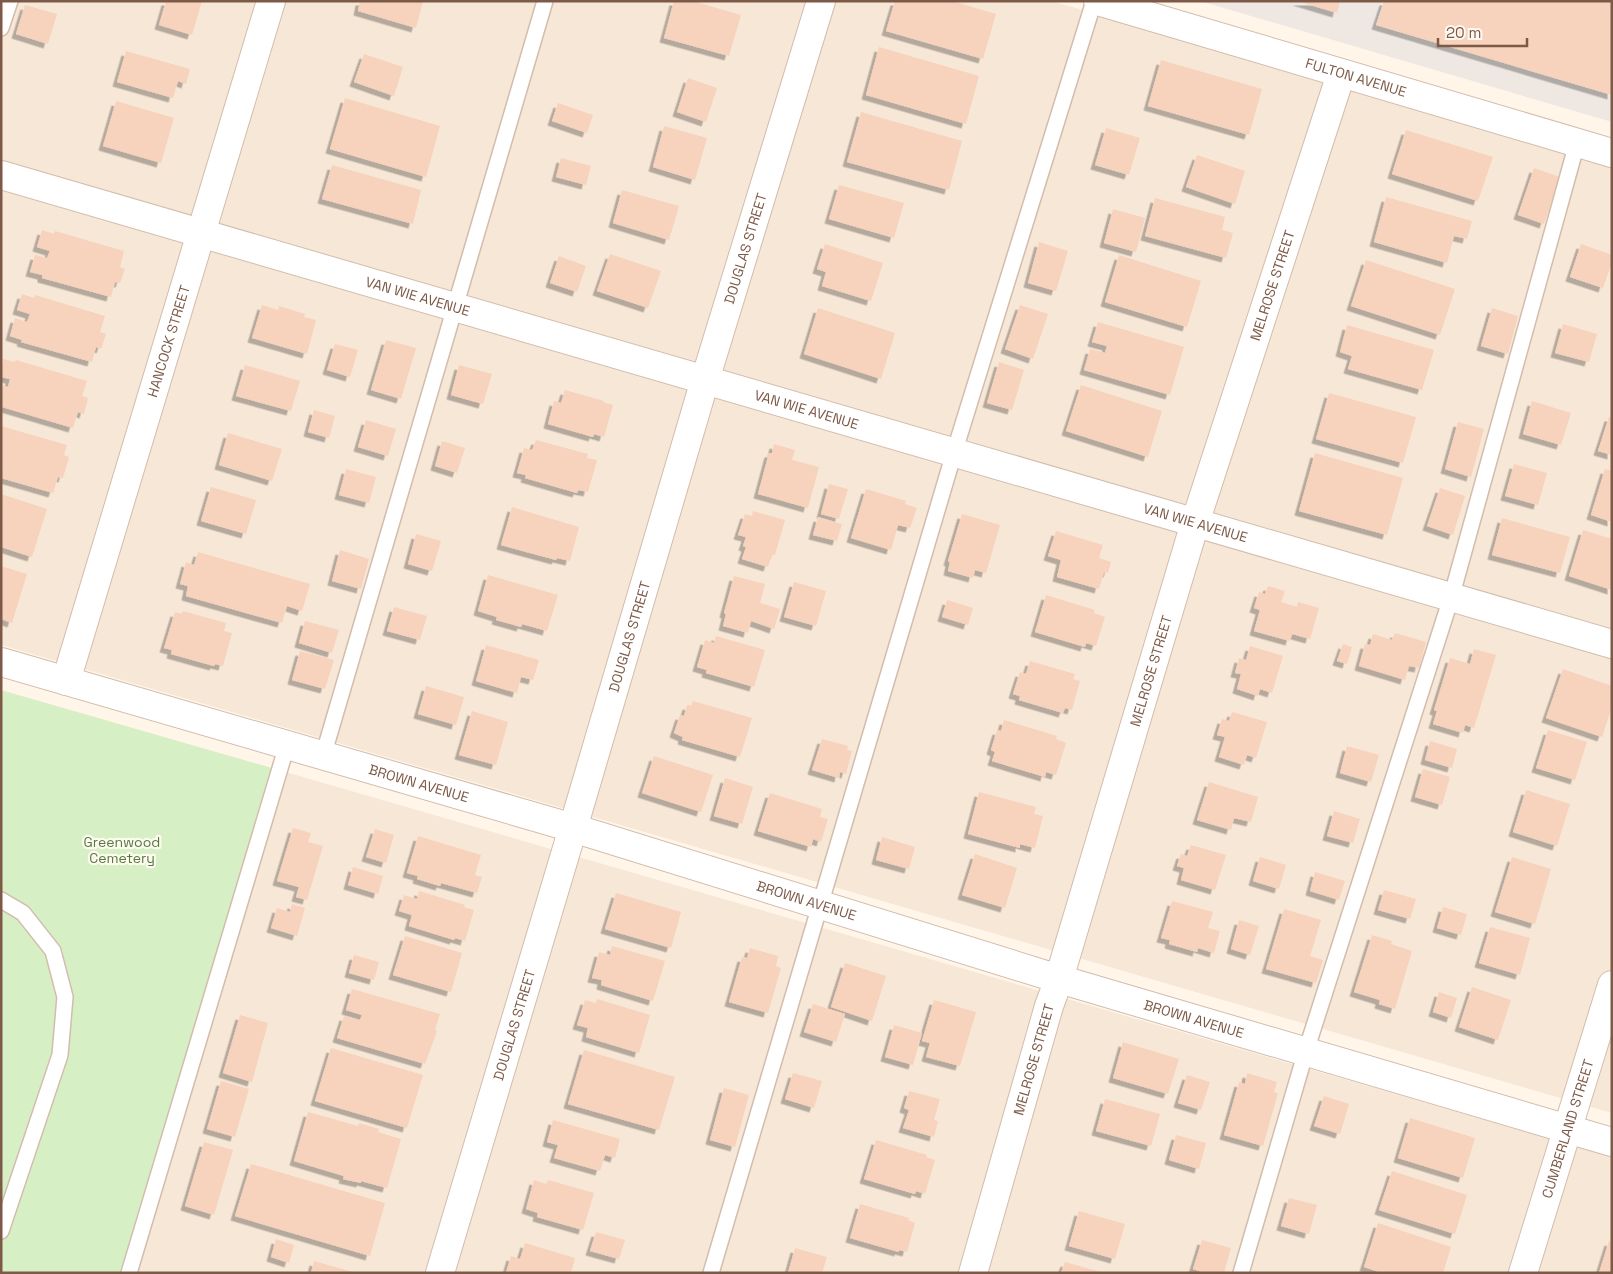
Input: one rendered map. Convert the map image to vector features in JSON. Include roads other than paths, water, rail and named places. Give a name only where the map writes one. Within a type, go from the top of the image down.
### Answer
[{"type":"street","name":"HANCOCK STREET","points":[[66,681],[272,1]]},
{"type":"street","name":"DOUGLAS STREET","points":[[440,1273],[574,828],[705,380],[821,1]]},
{"type":"street","name":"FULTON AVENUE","points":[[1098,1],[1612,153]]},
{"type":"street","name":"MELROSE STREET","points":[[973,1273],[1049,1006],[1059,979],[1195,523],[1341,74]]},
{"type":"street","name":"VAN WIE AVENUE","points":[[1,175],[1612,644]]},
{"type":"street","name":"BROWN AVENUE","points":[[1,662],[574,828],[1059,979],[1612,1142]]},
{"type":"street","name":"CUMBERLAND STREET","points":[[1523,1273],[1612,985]]},
{"type":"lane","points":[[1,28],[10,1]]},
{"type":"lane","points":[[324,756],[545,1]]},
{"type":"lane","points":[[712,1273],[954,453],[1094,1]]},
{"type":"lane","points":[[1241,1273],[1306,1052],[1451,598],[1577,143]]},
{"type":"lane","points":[[129,1273],[287,745]]},
{"type":"lane","points":[[1,900],[23,913],[53,951],[65,997],[60,1055],[1,1231]]},
{"type":"park label","name":"Greenwood Cemetery","points":[[122,850]]}]
